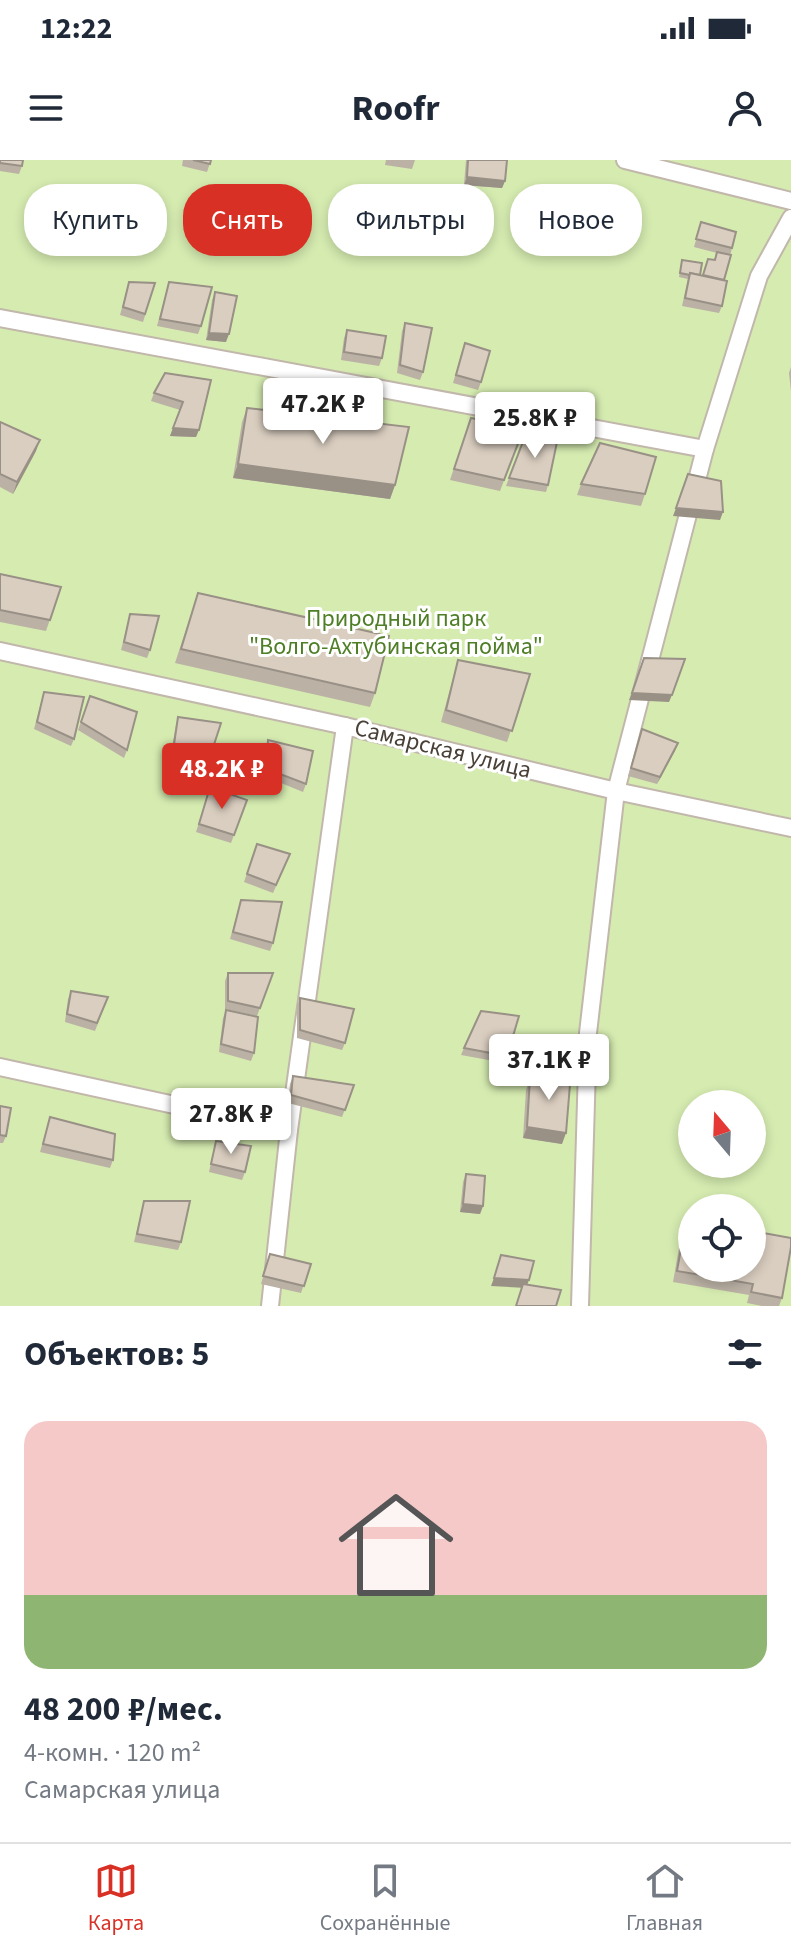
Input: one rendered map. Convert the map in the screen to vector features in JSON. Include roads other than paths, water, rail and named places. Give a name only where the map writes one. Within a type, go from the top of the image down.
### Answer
[{"type":"street","points":[[625,160],[791,201]]},
{"type":"street","points":[[580,1306],[588,1033],[616,791],[705,449],[759,276],[791,218]]},
{"type":"street","points":[[0,318],[705,449]]},
{"type":"street","name":"Самарская улица","points":[[0,651],[791,828]]},
{"type":"street","points":[[270,1306],[289,1130],[345,726]]},
{"type":"street","points":[[0,1067],[289,1130]]},
{"type":"park label","name":"Природный парк \"Волго-Ахтубинская пойма\"","points":[[396,632]]}]
